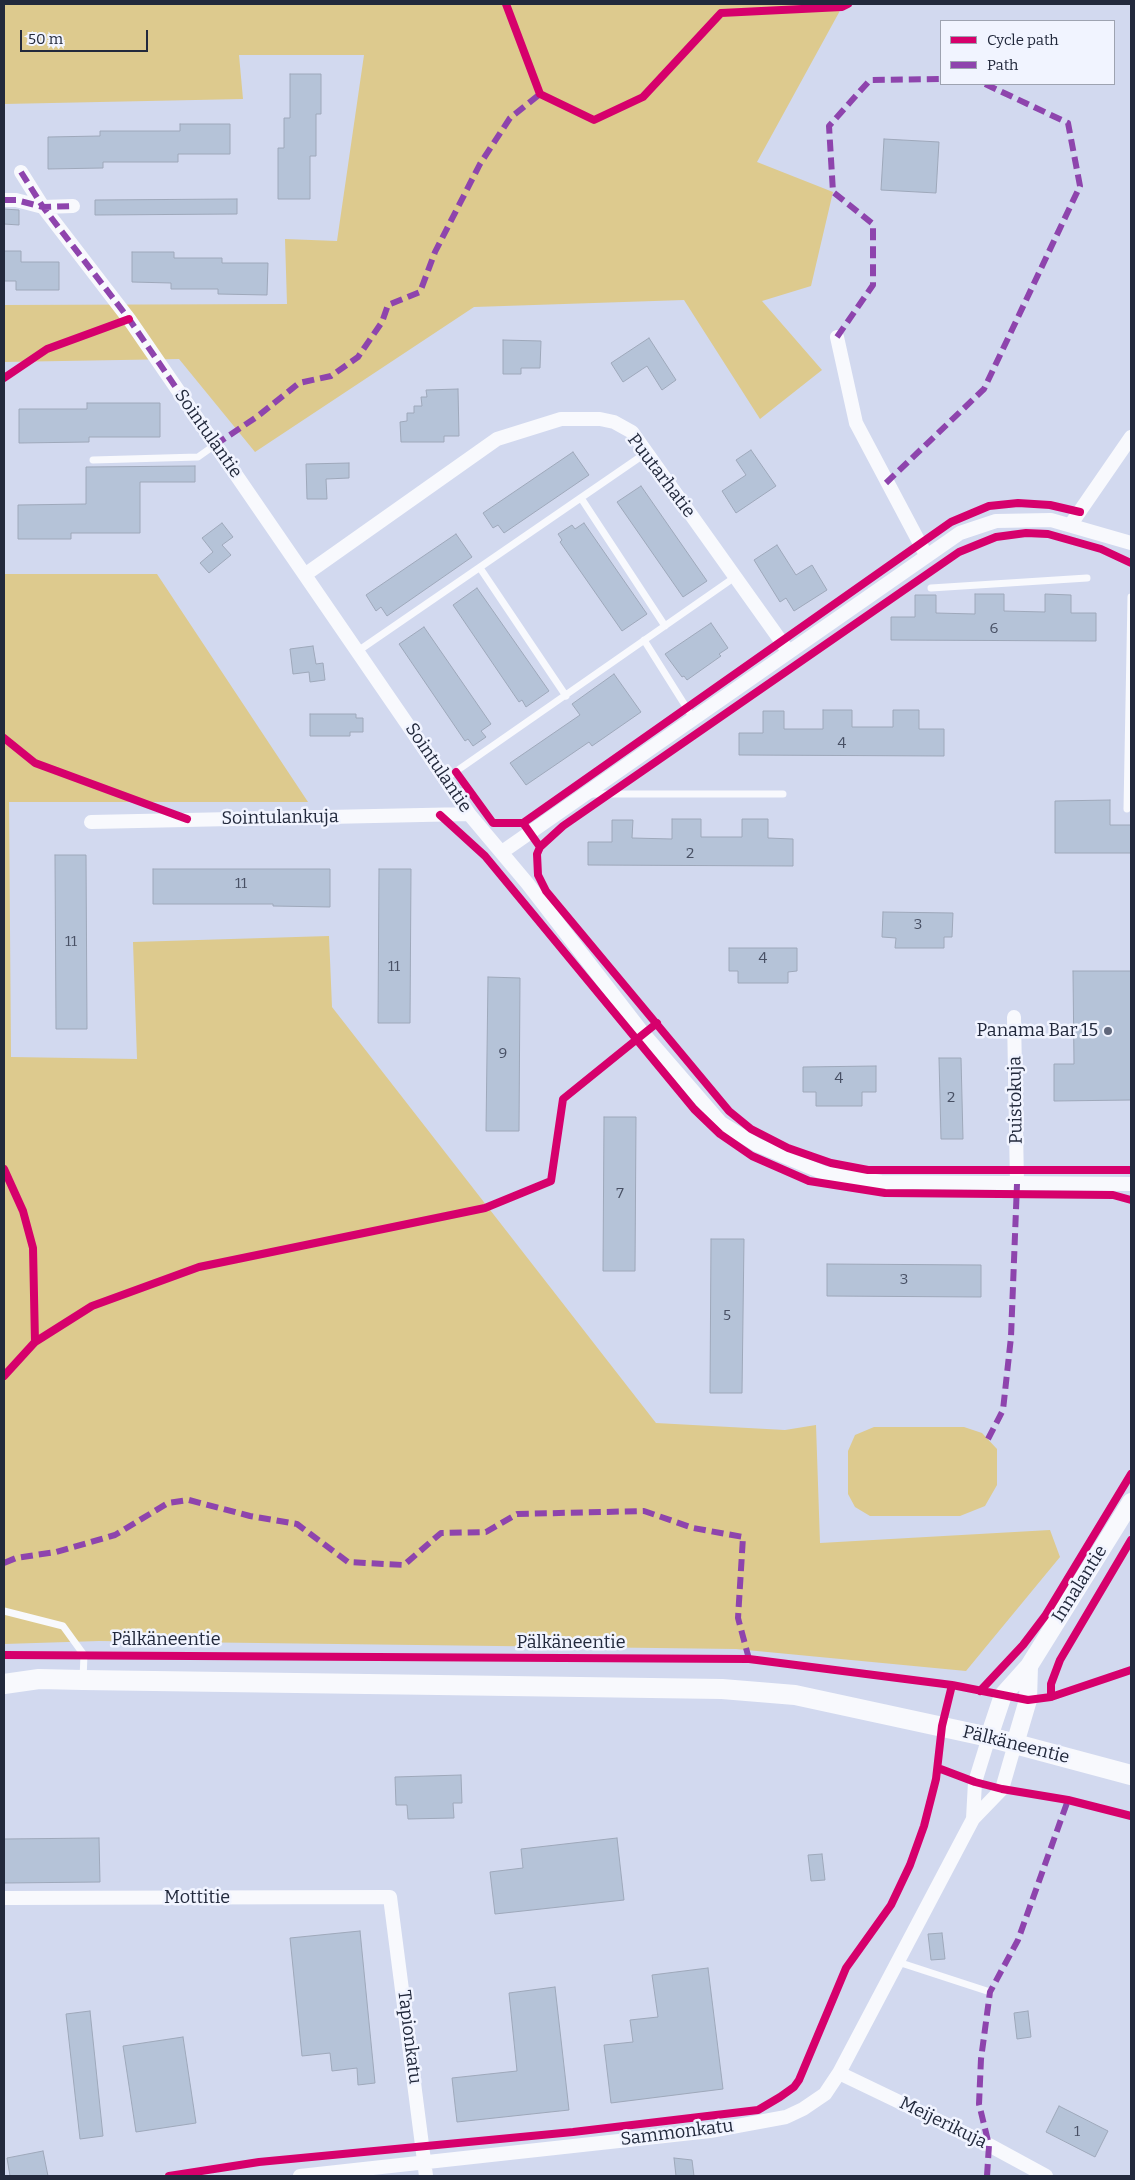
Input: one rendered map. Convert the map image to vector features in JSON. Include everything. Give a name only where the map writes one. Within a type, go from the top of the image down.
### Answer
[{"type":"main road","name":"Pälkäneentie","points":[[4,1684],[39,1680],[84,1680],[722,1689],[795,1695],[989,1737],[1131,1774]]},
{"type":"street","name":"Sointulantie","points":[[20,172],[43,207],[129,318],[469,814],[502,852],[644,1033],[721,1123],[757,1145],[824,1173],[880,1182],[1131,1184]]},
{"type":"street","points":[[4,200],[16,200],[43,207],[74,206]]},
{"type":"street","points":[[837,337],[856,423],[926,555]]},
{"type":"street","name":"Puutarhatie","points":[[306,574],[497,439],[561,419],[600,419],[614,422],[632,432],[788,651]]},
{"type":"street","points":[[1071,524],[1131,437]]},
{"type":"street","points":[[502,852],[960,533],[996,522],[1031,519],[1071,524],[1131,543]]},
{"type":"street","name":"Sointulankuja","points":[[91,822],[469,814]]},
{"type":"street","name":"Puistokuja","points":[[1014,1017],[1017,1184]]},
{"type":"street","name":"Innalantie","points":[[989,1737],[1003,1695],[1029,1666],[1131,1502]]},
{"type":"street","points":[[1016,1744],[1028,1700],[1029,1666]]},
{"type":"street","name":"Sammonkatu","points":[[973,1819],[976,1782],[989,1737]]},
{"type":"street","name":"Sammonkatu","points":[[300,2176],[425,2170],[710,2131],[786,2117],[803,2109],[825,2094],[839,2073],[973,1819],[1002,1789],[1016,1744]]},
{"type":"street","name":"Mottitie","points":[[4,1898],[390,1897]]},
{"type":"street","name":"Tapionkatu","points":[[390,1897],[425,2170]]},
{"type":"street","name":"Meijerikuja","points":[[839,2073],[989,2145],[1046,2176]]},
{"type":"lane","points":[[93,460],[198,457],[215,445]]},
{"type":"lane","points":[[358,651],[646,453]]},
{"type":"lane","points":[[581,498],[666,626]]},
{"type":"lane","points":[[480,568],[566,696]]},
{"type":"lane","points":[[445,780],[735,576]]},
{"type":"lane","points":[[931,588],[1086,578]]},
{"type":"lane","points":[[1127,810],[1131,597]]},
{"type":"lane","points":[[644,640],[693,718]]},
{"type":"lane","points":[[585,794],[783,794]]},
{"type":"lane","points":[[4,1610],[63,1626],[84,1655],[84,1680]]},
{"type":"lane","points":[[898,1962],[990,1992]]},
{"type":"shaded area","points":[[4,4],[848,4],[842,7],[757,162],[833,192],[811,286],[762,301],[822,370],[760,419],[684,300],[474,307],[255,452],[179,359],[4,362],[4,305],[287,304],[285,239],[337,241],[364,55],[239,55],[243,99],[4,104]]},
{"type":"shaded area","points":[[4,574],[157,574],[308,802],[9,802],[11,1057],[137,1059],[133,942],[329,936],[332,1007],[656,1423],[785,1430],[816,1425],[820,1543],[1050,1530],[1060,1557],[966,1671],[736,1649],[99,1641],[4,1644]]},
{"type":"shaded area","points":[[874,1427],[964,1427],[982,1433],[997,1449],[997,1485],[985,1506],[960,1516],[870,1516],[855,1507],[848,1494],[848,1451],[855,1435]]},
{"type":"building","points":[[290,74],[321,74],[321,114],[316,114],[316,156],[310,156],[310,199],[278,199],[278,148],[284,148],[284,118],[290,118]]},
{"type":"building","points":[[180,124],[230,124],[230,154],[178,154],[178,162],[103,162],[103,168],[48,169],[48,137],[100,136],[100,131],[180,131]]},
{"type":"building","points":[[884,139],[939,142],[936,193],[881,190]]},
{"type":"building","points":[[237,199],[237,214],[95,215],[95,200]]},
{"type":"building","points":[[4,209],[19,210],[19,225],[4,224]]},
{"type":"building","points":[[4,251],[21,251],[21,262],[59,262],[59,290],[16,290],[16,281],[4,281]]},
{"type":"building","points":[[132,252],[174,252],[174,258],[222,258],[222,263],[268,263],[267,295],[218,294],[218,289],[171,289],[171,283],[132,282]]},
{"type":"building","points":[[649,338],[676,380],[662,390],[647,366],[623,382],[611,363]]},
{"type":"building","points":[[503,340],[541,341],[540,368],[521,368],[521,374],[503,374]]},
{"type":"building","points":[[458,389],[459,436],[444,436],[444,442],[401,442],[400,422],[407,421],[407,413],[414,413],[414,406],[422,406],[421,397],[427,397],[426,390]]},
{"type":"building","points":[[87,403],[160,403],[160,437],[89,437],[89,442],[19,443],[19,409],[87,409]]},
{"type":"building","points":[[751,450],[776,486],[736,513],[722,491],[746,475],[736,460]]},
{"type":"building","points":[[573,452],[589,475],[504,533],[498,525],[493,528],[483,513]]},
{"type":"building","points":[[349,463],[349,478],[326,479],[327,499],[307,499],[306,464]]},
{"type":"building","points":[[195,466],[195,482],[140,482],[140,533],[71,533],[71,539],[18,539],[18,505],[86,504],[86,467]]},
{"type":"building","points":[[641,486],[707,581],[683,597],[617,502]]},
{"type":"building","points":[[222,523],[233,537],[222,545],[231,555],[209,573],[200,563],[213,552],[202,538]]},
{"type":"building","points":[[584,523],[647,614],[622,631],[560,542],[562,540],[558,534],[572,525],[575,529]]},
{"type":"building","points":[[456,534],[472,557],[387,616],[381,607],[376,611],[366,595]]},
{"type":"building","points":[[777,545],[796,575],[812,565],[827,590],[794,611],[786,598],[780,602],[754,560]]},
{"type":"building","points":[[477,588],[549,691],[526,707],[522,700],[519,702],[453,605]]},
{"type":"building","points":[[975,594],[1004,594],[1004,611],[1045,612],[1045,594],[1071,595],[1071,613],[1096,613],[1096,641],[891,640],[891,617],[915,617],[915,595],[936,595],[936,613],[975,614]]},
{"type":"building","points":[[711,623],[728,648],[719,654],[721,656],[687,680],[684,676],[682,677],[665,654]]},
{"type":"building","points":[[424,627],[491,724],[481,731],[486,737],[473,746],[468,739],[465,741],[399,644]]},
{"type":"building","points":[[313,646],[316,664],[323,663],[325,680],[310,682],[309,672],[293,674],[290,649]]},
{"type":"building","points":[[614,674],[641,712],[592,746],[589,742],[526,785],[510,763],[580,715],[572,704]]},
{"type":"building","points":[[823,710],[852,710],[852,727],[893,727],[893,710],[919,710],[919,729],[944,729],[944,756],[739,755],[739,733],[763,733],[763,711],[784,711],[784,729],[823,729]]},
{"type":"building","points":[[310,714],[356,714],[356,718],[363,718],[363,732],[350,732],[350,736],[310,736]]},
{"type":"building","points":[[1110,800],[1110,825],[1131,825],[1131,853],[1055,853],[1055,801]]},
{"type":"building","points":[[672,819],[701,819],[701,837],[742,837],[742,819],[768,819],[768,838],[793,839],[793,866],[588,865],[588,842],[612,842],[612,820],[633,820],[632,838],[672,839]]},
{"type":"building","points":[[55,855],[86,855],[87,1029],[56,1029]]},
{"type":"building","points":[[153,869],[330,869],[330,907],[273,906],[273,904],[153,904]]},
{"type":"building","points":[[379,869],[411,869],[410,1023],[378,1023]]},
{"type":"building","points":[[883,912],[953,913],[952,937],[944,937],[944,948],[895,948],[896,938],[882,937]]},
{"type":"building","points":[[729,948],[797,948],[797,971],[788,972],[788,983],[738,983],[738,971],[729,971]]},
{"type":"building","points":[[1073,971],[1131,971],[1131,1100],[1054,1101],[1054,1064],[1074,1064]]},
{"type":"building","points":[[488,977],[520,978],[519,1131],[486,1131]]},
{"type":"building","points":[[939,1058],[961,1058],[963,1139],[941,1139]]},
{"type":"building","points":[[876,1066],[876,1092],[862,1092],[862,1106],[816,1106],[816,1092],[803,1092],[803,1067]]},
{"type":"building","points":[[604,1117],[636,1117],[635,1271],[603,1271]]},
{"type":"building","points":[[711,1239],[744,1239],[742,1393],[710,1393]]},
{"type":"building","points":[[827,1264],[981,1265],[981,1297],[827,1296]]},
{"type":"building","points":[[461,1775],[462,1803],[453,1803],[454,1818],[408,1819],[407,1805],[396,1805],[395,1777]]},
{"type":"building","points":[[99,1838],[100,1882],[4,1883],[4,1839]]},
{"type":"building","points":[[617,1838],[624,1900],[495,1914],[490,1872],[523,1868],[521,1849]]},
{"type":"building","points":[[822,1854],[825,1880],[811,1881],[808,1855]]},
{"type":"building","points":[[360,1931],[375,2083],[358,2085],[357,2068],[332,2071],[330,2053],[302,2056],[290,1938]]},
{"type":"building","points":[[942,1933],[945,1959],[931,1960],[928,1934]]},
{"type":"building","points":[[708,1968],[723,2089],[611,2103],[604,2045],[633,2042],[630,2020],[658,2017],[652,1975]]},
{"type":"building","points":[[555,1987],[569,2110],[457,2122],[452,2078],[517,2071],[509,1993]]},
{"type":"building","points":[[90,2011],[103,2136],[80,2139],[66,2014]]},
{"type":"building","points":[[1028,2011],[1031,2037],[1017,2039],[1014,2013]]},
{"type":"building","points":[[183,2037],[196,2123],[136,2132],[123,2046]]},
{"type":"building","points":[[1059,2106],[1108,2131],[1095,2157],[1046,2132]]},
{"type":"building","points":[[43,2151],[48,2176],[10,2176],[7,2158]]},
{"type":"building","points":[[674,2158],[692,2160],[694,2176],[676,2176]]},
{"type":"marked path","points":[[837,337],[873,285],[873,224],[833,192],[829,126],[870,80],[940,79]]},
{"type":"marked path","points":[[886,483],[984,389],[1080,186],[1068,123],[987,85]]},
{"type":"marked path","points":[[215,445],[258,416],[299,383],[331,376],[358,357],[382,322],[388,305],[420,292],[435,252],[480,164],[510,118],[540,94]]},
{"type":"marked path","points":[[21,172],[43,207],[129,319],[205,430]]},
{"type":"marked path","points":[[4,200],[16,200],[43,207],[73,206]]},
{"type":"marked path","points":[[988,1439],[1003,1410],[1011,1337],[1017,1184]]},
{"type":"marked path","points":[[4,1563],[16,1558],[56,1552],[115,1535],[168,1503],[189,1500],[250,1516],[297,1524],[348,1562],[404,1565],[441,1533],[486,1532],[517,1514],[644,1511],[693,1528],[743,1537],[738,1618],[749,1659]]},
{"type":"marked path","points":[[987,2176],[989,2145],[979,2104],[981,2059],[990,1992],[1018,1940],[1068,1800]]},
{"type":"cycle path","points":[[506,4],[540,94],[594,120],[643,97],[721,13],[842,7],[848,4]]},
{"type":"cycle path","points":[[4,378],[47,349],[129,319]]},
{"type":"cycle path","points":[[523,823],[951,522],[989,506],[1018,503],[1050,505],[1080,512]]},
{"type":"cycle path","points":[[540,847],[563,826],[959,552],[996,537],[1026,533],[1048,534],[1101,549],[1131,563]]},
{"type":"cycle path","points":[[4,738],[35,763],[187,819]]},
{"type":"cycle path","points":[[456,772],[493,823],[523,823],[540,847],[537,854],[538,875],[546,891],[729,1111],[751,1129],[788,1148],[831,1163],[868,1170],[1131,1170]]},
{"type":"cycle path","points":[[440,815],[485,856],[694,1109],[720,1134],[752,1156],[809,1181],[885,1193],[1113,1195],[1131,1200]]},
{"type":"cycle path","points":[[4,1376],[35,1342],[92,1306],[199,1267],[485,1208],[551,1181],[563,1099],[657,1023]]},
{"type":"cycle path","points":[[4,1169],[23,1211],[33,1248],[35,1342]]},
{"type":"cycle path","points":[[980,1691],[1023,1645],[1045,1616],[1131,1474]]},
{"type":"cycle path","points":[[1051,1697],[1051,1684],[1060,1660],[1131,1540]]},
{"type":"cycle path","points":[[4,1655],[749,1659],[952,1685],[1028,1700],[1051,1697],[1131,1670]]},
{"type":"cycle path","points":[[169,2176],[259,2162],[573,2132],[758,2110],[780,2097],[794,2087],[799,2080],[846,1968],[891,1905],[910,1865],[924,1826],[936,1779],[942,1726],[952,1685]]},
{"type":"cycle path","points":[[938,1768],[975,1782],[1002,1789],[1068,1800],[1131,1816]]},
{"type":"place","name":"Panama Bar 15","points":[[1108,1031]]}]
